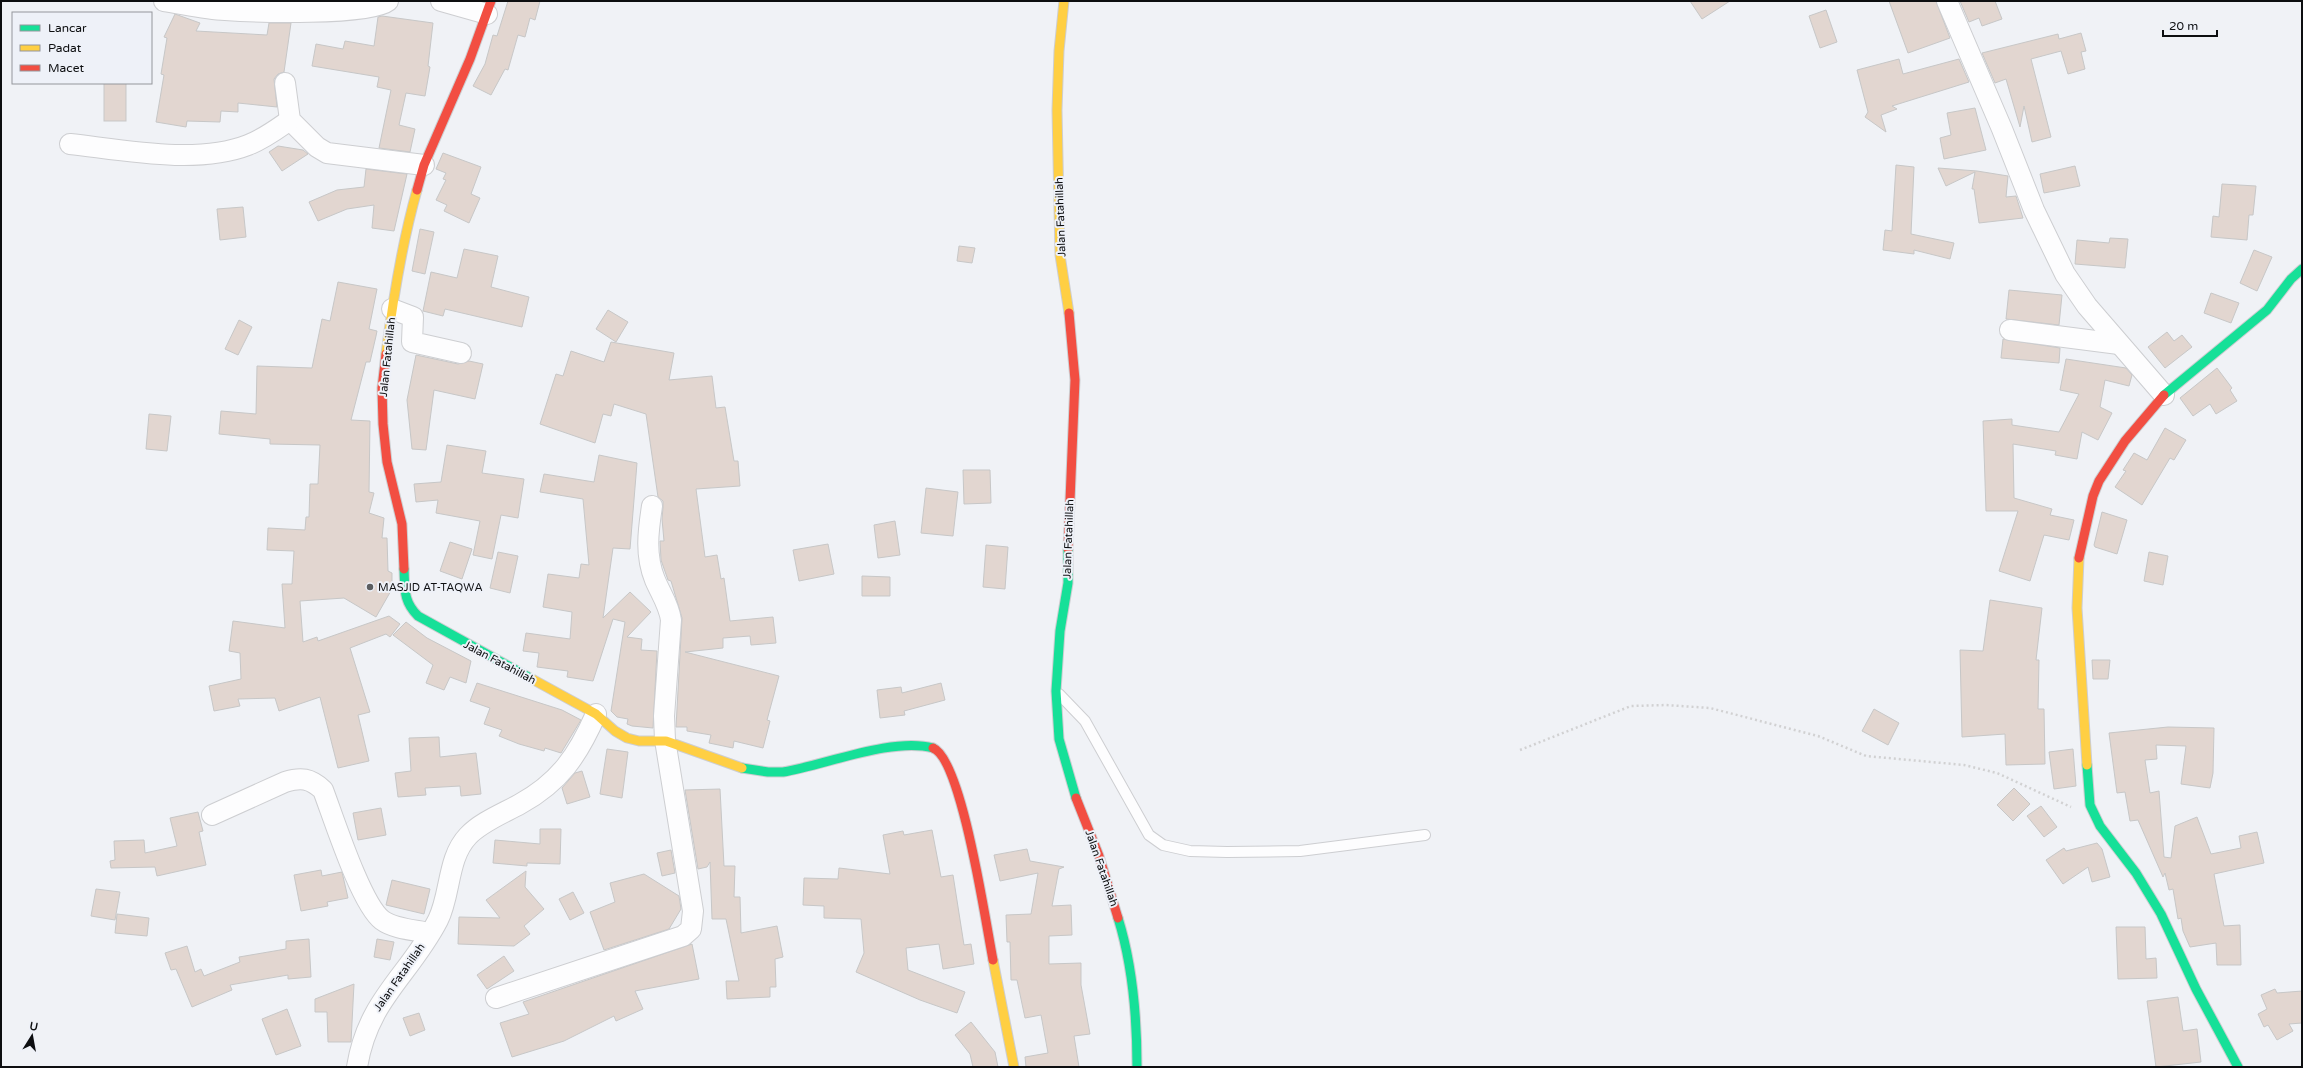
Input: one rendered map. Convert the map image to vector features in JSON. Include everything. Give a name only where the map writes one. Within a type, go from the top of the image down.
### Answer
[{"type":"street","points":[[164,1],[224,10],[314,12],[374,8],[388,1]]},
{"type":"street","points":[[441,1],[489,8]]},
{"type":"street","name":"Jalan Fatahillah","points":[[1064,1],[1059,51],[1057,110],[1060,255],[1070,319],[1075,380],[1068,518],[1068,583],[1060,630],[1056,691],[1059,739],[1072,786],[1099,856],[1124,938],[1137,1018],[1137,1067]]},
{"type":"street","points":[[1946,1],[2002,129],[2034,210],[2057,260],[2078,294],[2164,395]]},
{"type":"street","name":"Jalan Fatahillah","points":[[489,8],[470,59],[424,165],[410,216],[392,308],[382,388],[382,424],[388,462],[402,524],[405,594],[408,606],[418,616],[431,625],[596,714],[611,729],[638,741],[665,740],[756,771],[782,772],[808,768],[887,749],[920,745],[934,748],[941,754],[954,781],[972,849],[1014,1067]]},
{"type":"street","points":[[285,83],[290,120],[317,148],[327,153],[424,165]]},
{"type":"street","points":[[70,144],[151,153],[206,153],[248,145],[269,135],[290,120]]},
{"type":"street","points":[[2238,1067],[2196,990],[2161,914],[2136,873],[2095,818],[2088,791],[2079,672],[2077,608],[2079,553],[2087,512],[2099,481],[2125,441],[2164,395],[2258,318],[2277,299],[2291,279],[2302,270]]},
{"type":"street","points":[[392,308],[413,316],[412,342],[461,353]]},
{"type":"street","points":[[2010,330],[2119,344]]},
{"type":"street","points":[[496,998],[683,936],[690,929],[693,911],[665,740],[664,704],[671,620],[670,612],[654,579],[648,556],[648,531],[652,506]]},
{"type":"street","name":"Jalan Fatahillah","points":[[357,1067],[368,1025],[377,1008],[429,934],[444,906],[456,856],[462,843],[470,834],[525,801],[562,773],[581,747],[596,714]]},
{"type":"street","points":[[212,815],[296,778],[314,781],[323,790],[358,879],[369,904],[375,913],[391,925],[429,934]]},
{"type":"lane","points":[[1056,691],[1085,722],[1149,836],[1163,845],[1190,851],[1300,851],[1425,835]]},
{"type":"path","points":[[1520,750],[1631,706],[1666,705],[1710,708],[1818,736],[1866,756],[1964,765],[1997,773],[2047,798],[2095,818]]},
{"type":"building","points":[[508,1],[540,1],[535,20],[530,18],[525,37],[518,35],[508,70],[505,69],[491,95],[473,86],[485,64],[493,35],[497,36]]},
{"type":"building","points":[[1690,1],[1730,1],[1702,19]]},
{"type":"building","points":[[1889,1],[1936,1],[1950,38],[1908,53]]},
{"type":"building","points":[[1960,1],[1995,1],[2002,19],[1982,26],[1979,18],[1969,22]]},
{"type":"building","points":[[1826,10],[1837,42],[1820,48],[1809,16]]},
{"type":"building","points":[[175,14],[200,23],[196,31],[267,35],[269,23],[291,23],[284,72],[278,74],[274,79],[277,107],[238,103],[238,112],[221,111],[220,122],[187,121],[186,127],[156,122],[164,75],[161,74],[167,38],[164,37]]},
{"type":"building","points":[[382,16],[433,23],[428,66],[430,67],[425,96],[406,93],[399,125],[415,129],[410,152],[379,148],[391,90],[377,87],[379,77],[312,66],[316,44],[343,49],[345,41],[374,46],[378,17]]},
{"type":"building","points":[[2081,33],[2086,51],[2081,52],[2085,69],[2068,74],[2061,51],[2031,59],[2051,137],[2032,142],[2024,106],[2020,127],[2006,79],[1995,83],[1982,53],[2058,34],[2059,39]]},
{"type":"building","points":[[1899,59],[1903,74],[1959,59],[1969,82],[1892,106],[1897,109],[1881,115],[1886,132],[1865,117],[1868,112],[1857,70]]},
{"type":"building","points":[[104,84],[126,84],[126,121],[104,121]]},
{"type":"building","points":[[1975,108],[1986,150],[1944,159],[1940,138],[1951,135],[1947,113]]},
{"type":"building","points":[[278,146],[303,150],[308,154],[282,171],[269,152]]},
{"type":"building","points":[[443,153],[481,167],[471,194],[480,198],[469,223],[444,211],[447,205],[436,200],[446,180],[443,179],[446,173],[436,169]]},
{"type":"building","points":[[1896,165],[1914,167],[1911,234],[1954,243],[1950,259],[1914,250],[1914,254],[1883,250],[1885,230],[1892,231]]},
{"type":"building","points":[[2075,166],[2080,186],[2044,193],[2040,174]]},
{"type":"building","points":[[1938,168],[1977,171],[2008,176],[2006,197],[2016,196],[2023,218],[1979,223],[1974,189],[1972,189],[1975,172],[1946,186]]},
{"type":"building","points":[[366,169],[407,174],[394,231],[372,228],[374,205],[347,209],[318,221],[309,202],[337,190],[364,187]]},
{"type":"building","points":[[2222,184],[2256,186],[2253,215],[2249,215],[2247,240],[2211,237],[2213,216],[2219,217]]},
{"type":"building","points":[[243,207],[246,237],[220,240],[217,209]]},
{"type":"building","points":[[420,229],[434,232],[425,274],[412,271]]},
{"type":"building","points":[[2110,238],[2128,239],[2125,268],[2075,264],[2077,240],[2109,243]]},
{"type":"building","points":[[959,246],[975,248],[972,263],[957,261]]},
{"type":"building","points":[[464,249],[498,256],[491,287],[529,297],[522,327],[445,309],[443,316],[423,311],[431,272],[457,278]]},
{"type":"building","points":[[2254,250],[2272,257],[2257,291],[2240,283]]},
{"type":"building","points":[[338,282],[377,289],[369,329],[377,331],[370,362],[366,362],[351,420],[370,421],[369,492],[374,493],[369,513],[384,518],[382,538],[387,538],[388,571],[392,573],[392,589],[376,617],[344,598],[300,601],[303,642],[317,637],[318,641],[389,616],[400,624],[390,637],[386,634],[350,648],[370,712],[358,715],[369,761],[338,768],[320,697],[279,711],[275,698],[238,699],[240,706],[214,711],[209,686],[241,679],[240,653],[229,651],[233,621],[285,628],[282,584],[292,584],[294,551],[267,550],[268,528],[305,530],[306,517],[309,517],[310,484],[318,484],[320,445],[270,444],[270,439],[219,434],[221,411],[256,414],[257,366],[312,368],[322,319],[330,321]]},
{"type":"building","points":[[2009,290],[2062,295],[2059,325],[2006,319]]},
{"type":"building","points":[[2211,293],[2239,303],[2231,323],[2204,313]]},
{"type":"building","points":[[608,310],[628,322],[616,342],[596,329]]},
{"type":"building","points":[[239,320],[252,327],[238,355],[225,349]]},
{"type":"building","points":[[2167,332],[2174,341],[2182,335],[2192,347],[2165,368],[2148,347]]},
{"type":"building","points":[[2003,339],[2060,348],[2059,363],[2001,358]]},
{"type":"building","points":[[611,342],[674,353],[669,380],[712,376],[716,408],[725,407],[734,461],[738,461],[740,486],[696,489],[705,557],[717,555],[721,579],[724,578],[730,621],[773,617],[776,643],[751,645],[750,636],[723,638],[723,648],[685,652],[779,676],[767,720],[770,721],[763,748],[734,741],[733,748],[709,743],[711,735],[687,731],[687,727],[676,727],[682,618],[671,581],[668,580],[661,560],[660,541],[664,541],[662,519],[663,501],[658,497],[646,414],[614,404],[611,416],[603,414],[595,443],[540,424],[556,374],[563,376],[571,351],[604,362]]},
{"type":"building","points":[[416,355],[458,364],[469,361],[483,364],[475,399],[434,390],[426,450],[412,449],[407,400]]},
{"type":"building","points":[[2066,359],[2126,368],[2132,375],[2129,386],[2105,380],[2100,407],[2112,413],[2098,440],[2082,432],[2077,459],[2055,455],[2056,451],[2013,444],[2014,498],[2052,509],[2050,515],[2074,520],[2069,540],[2044,535],[2030,581],[1999,571],[2018,511],[1986,511],[1983,421],[2012,419],[2012,425],[2059,432],[2079,394],[2060,390]]},
{"type":"building","points":[[2217,368],[2232,388],[2230,390],[2237,401],[2216,414],[2210,404],[2193,416],[2180,398]]},
{"type":"building","points":[[149,414],[171,416],[167,451],[146,449]]},
{"type":"building","points":[[2165,428],[2186,440],[2174,460],[2170,458],[2142,505],[2115,487],[2126,471],[2123,470],[2134,453],[2147,460]]},
{"type":"building","points":[[447,445],[486,451],[482,473],[524,479],[518,518],[501,515],[492,559],[473,555],[480,521],[436,513],[438,500],[416,502],[414,484],[441,482]]},
{"type":"building","points":[[599,455],[637,463],[630,549],[613,548],[603,618],[630,592],[651,612],[627,637],[642,639],[641,650],[657,651],[653,728],[632,726],[627,724],[628,719],[617,717],[611,711],[625,622],[613,619],[593,681],[567,677],[568,671],[537,667],[539,653],[523,651],[526,633],[570,639],[572,612],[543,607],[548,574],[579,578],[581,564],[589,565],[583,499],[540,492],[544,474],[594,482]]},
{"type":"building","points":[[963,470],[990,470],[991,503],[964,504]]},
{"type":"building","points":[[926,488],[958,492],[953,536],[921,533]]},
{"type":"building","points":[[2102,512],[2127,520],[2117,554],[2095,547],[2094,545]]},
{"type":"building","points":[[895,521],[900,555],[878,558],[874,525]]},
{"type":"building","points":[[450,542],[472,549],[462,579],[440,571]]},
{"type":"building","points":[[828,544],[834,574],[799,581],[793,550]]},
{"type":"building","points":[[986,545],[1008,547],[1005,589],[983,587]]},
{"type":"building","points":[[498,552],[518,556],[510,593],[490,588]]},
{"type":"building","points":[[2149,552],[2168,556],[2163,585],[2144,581]]},
{"type":"building","points":[[862,576],[890,577],[890,596],[862,596]]},
{"type":"building","points":[[1990,600],[2042,608],[2036,660],[2039,660],[2038,709],[2044,709],[2045,764],[2006,765],[2005,734],[1962,737],[1960,650],[1983,651]]},
{"type":"building","points":[[406,622],[427,638],[471,661],[466,683],[450,677],[444,690],[426,683],[433,665],[393,635]]},
{"type":"building","points":[[2092,660],[2110,660],[2108,679],[2093,679]]},
{"type":"building","points":[[477,683],[562,710],[581,720],[561,753],[545,748],[544,751],[519,744],[499,736],[502,730],[484,724],[490,708],[470,701]]},
{"type":"building","points":[[941,683],[945,700],[904,711],[905,715],[880,718],[877,690],[901,687],[902,693]]},
{"type":"building","points":[[1874,709],[1899,723],[1888,745],[1862,731]]},
{"type":"building","points":[[2168,727],[2214,728],[2213,773],[2210,788],[2181,784],[2186,746],[2156,745],[2157,759],[2145,760],[2150,793],[2159,791],[2164,857],[2171,858],[2175,826],[2197,817],[2211,854],[2241,848],[2239,836],[2257,832],[2264,863],[2214,874],[2224,926],[2240,925],[2241,965],[2217,965],[2216,943],[2190,947],[2183,931],[2181,918],[2178,919],[2173,889],[2169,890],[2165,873],[2163,877],[2138,820],[2130,821],[2125,792],[2117,793],[2109,733]]},
{"type":"building","points":[[439,737],[440,757],[476,753],[481,794],[461,796],[460,786],[425,788],[426,795],[398,797],[395,773],[411,771],[409,738]]},
{"type":"building","points":[[607,749],[628,752],[622,798],[600,794]]},
{"type":"building","points":[[2073,749],[2076,786],[2054,789],[2049,752]]},
{"type":"building","points":[[582,771],[590,797],[567,804],[562,788],[575,773]]},
{"type":"building","points":[[2014,788],[2030,804],[2013,821],[1997,805]]},
{"type":"building","points":[[720,789],[724,866],[735,866],[734,897],[740,897],[741,933],[777,926],[783,957],[775,959],[776,987],[770,987],[770,997],[727,999],[726,981],[739,981],[726,919],[712,919],[710,862],[707,867],[698,869],[685,790]]},
{"type":"building","points":[[2041,806],[2057,827],[2044,837],[2027,816]]},
{"type":"building","points":[[381,808],[386,835],[358,840],[353,813]]},
{"type":"building","points":[[198,812],[203,831],[199,832],[206,865],[157,876],[155,867],[111,868],[110,861],[115,860],[114,841],[144,840],[145,853],[177,846],[170,818]]},
{"type":"building","points":[[540,829],[561,829],[560,864],[527,863],[527,866],[493,863],[495,840],[540,844]]},
{"type":"building","points":[[932,830],[941,877],[953,875],[964,945],[971,944],[974,964],[943,969],[939,944],[906,948],[908,970],[965,992],[957,1013],[920,1000],[856,972],[864,953],[861,919],[824,918],[824,906],[803,905],[804,878],[838,879],[839,868],[890,874],[883,835],[903,831],[904,835]]},
{"type":"building","points":[[2097,843],[2102,849],[2110,877],[2092,882],[2088,867],[2063,884],[2046,860],[2064,848],[2066,851]]},
{"type":"building","points":[[1027,849],[1030,861],[1064,867],[1059,869],[1052,906],[1071,905],[1072,935],[1049,936],[1049,964],[1081,963],[1081,985],[1090,1034],[1074,1036],[1079,1067],[1026,1067],[1025,1057],[1048,1053],[1041,1015],[1025,1018],[1017,980],[1011,980],[1010,942],[1007,942],[1006,915],[1031,914],[1038,873],[1000,881],[994,855]]},
{"type":"building","points":[[671,850],[675,873],[662,876],[657,853]]},
{"type":"building","points":[[321,870],[322,876],[342,872],[348,898],[327,902],[328,906],[301,911],[294,875]]},
{"type":"building","points":[[526,871],[525,887],[544,909],[524,926],[530,934],[514,946],[458,944],[459,917],[500,918],[486,900]]},
{"type":"building","points":[[644,874],[679,896],[681,909],[669,929],[604,950],[590,912],[615,902],[610,883]]},
{"type":"building","points":[[392,880],[430,889],[424,914],[386,905]]},
{"type":"building","points":[[96,889],[120,892],[115,920],[91,916]]},
{"type":"building","points":[[573,892],[584,913],[570,920],[559,899]]},
{"type":"building","points":[[117,914],[149,918],[147,936],[115,933]]},
{"type":"building","points":[[2116,927],[2145,927],[2146,959],[2156,958],[2157,978],[2118,979]]},
{"type":"building","points":[[309,939],[311,977],[288,979],[288,975],[230,985],[232,990],[192,1007],[176,969],[171,970],[165,953],[187,946],[195,972],[201,969],[204,976],[240,962],[239,957],[286,949],[286,941]]},
{"type":"building","points":[[377,939],[394,942],[390,960],[374,957]]},
{"type":"building","points":[[692,944],[699,979],[635,991],[643,1009],[616,1021],[614,1016],[564,1041],[512,1057],[500,1023],[529,1014],[523,1002]]},
{"type":"building","points":[[504,956],[514,971],[487,989],[477,975]]},
{"type":"building","points":[[354,984],[351,1042],[328,1042],[327,1012],[315,1012],[315,999]]},
{"type":"building","points":[[2275,989],[2277,993],[2302,991],[2302,1023],[2289,1024],[2293,1031],[2277,1040],[2268,1025],[2264,1027],[2258,1014],[2267,1009],[2261,995]]},
{"type":"building","points":[[2178,997],[2183,1031],[2197,1029],[2201,1062],[2156,1067],[2147,1001]]},
{"type":"building","points":[[287,1009],[301,1046],[276,1055],[262,1019]]},
{"type":"building","points":[[419,1013],[425,1030],[410,1036],[403,1018]]},
{"type":"building","points":[[971,1022],[995,1052],[998,1067],[973,1067],[970,1054],[955,1035]]},
{"type":"traffic: fast","points":[[2164,395],[2267,310],[2291,279],[2302,269]]},
{"type":"traffic: fast","points":[[1068,549],[1068,583],[1060,631],[1056,691],[1059,739],[1076,798]]},
{"type":"traffic: fast","points":[[404,569],[407,600],[418,616],[532,679]]},
{"type":"traffic: fast","points":[[742,768],[768,772],[783,772],[879,749],[898,746],[933,748]]},
{"type":"traffic: fast","points":[[2087,765],[2090,805],[2100,826],[2136,873],[2161,914],[2196,989],[2238,1067]]},
{"type":"traffic: fast","points":[[1118,918],[1131,973],[1135,1011],[1137,1067]]},
{"type":"traffic: slow","points":[[1064,1],[1059,51],[1057,110],[1060,255],[1069,313]]},
{"type":"traffic: slow","points":[[386,354],[398,271],[417,190]]},
{"type":"traffic: slow","points":[[2079,558],[2077,608],[2087,765]]},
{"type":"traffic: slow","points":[[532,679],[596,714],[615,731],[627,738],[639,741],[666,741],[742,768]]},
{"type":"traffic: slow","points":[[993,960],[1014,1067]]},
{"type":"traffic: jam","points":[[417,190],[424,165],[470,59],[491,1]]},
{"type":"traffic: jam","points":[[1068,549],[1075,380],[1069,313]]},
{"type":"traffic: jam","points":[[386,354],[382,388],[383,424],[387,462],[402,524],[404,569]]},
{"type":"traffic: jam","points":[[2079,558],[2093,496],[2099,481],[2125,441],[2164,395]]},
{"type":"traffic: jam","points":[[933,748],[944,759],[954,781],[963,811],[979,880],[993,960]]},
{"type":"traffic: jam","points":[[1076,798],[1099,856],[1118,918]]},
{"type":"place","name":"MASJID AT-TAQWA","points":[[370,587]]}]
